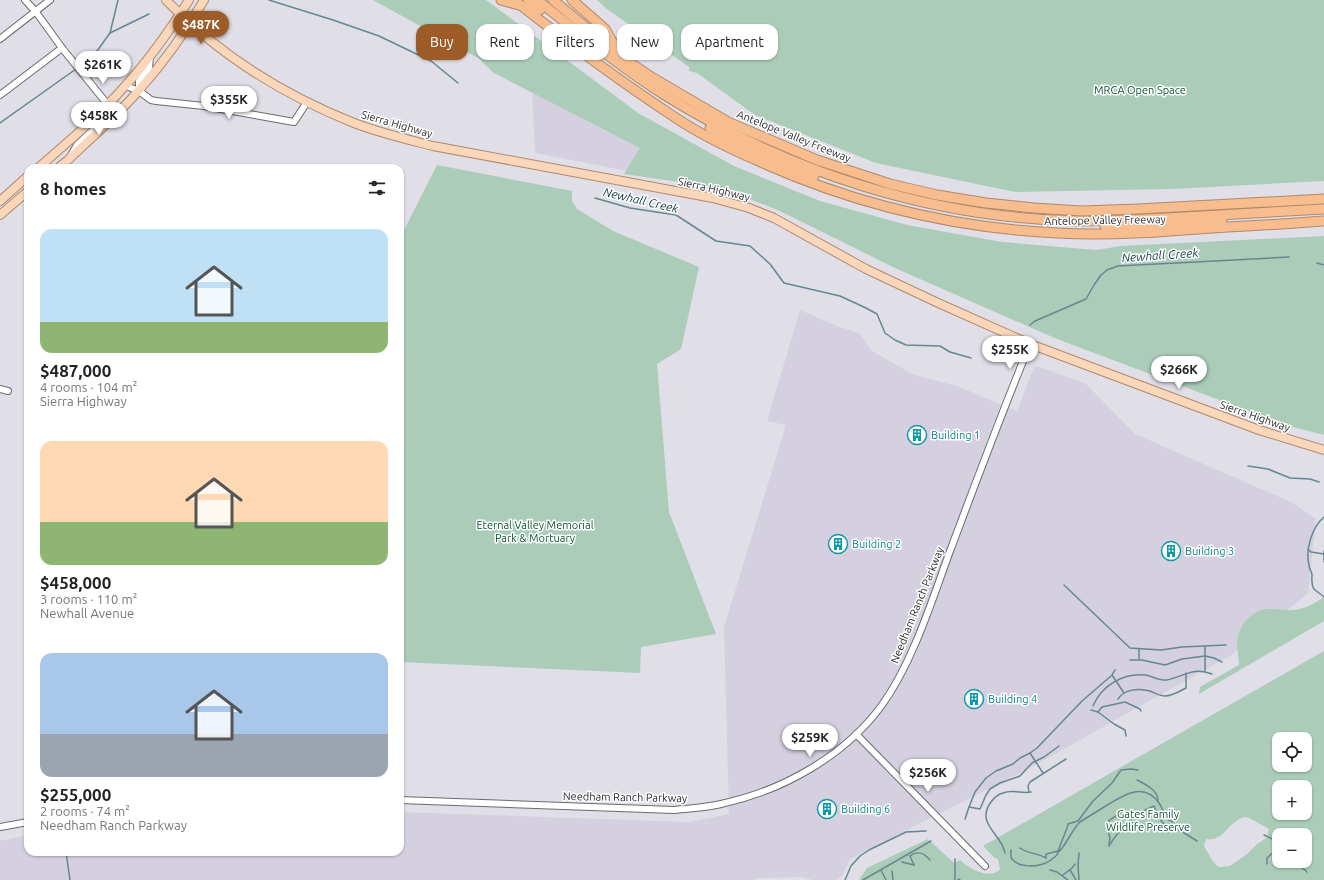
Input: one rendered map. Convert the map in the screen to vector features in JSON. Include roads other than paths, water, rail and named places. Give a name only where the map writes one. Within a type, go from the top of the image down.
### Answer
[{"type":"highway","points":[[501,0],[525,3]]},
{"type":"highway","name":"Antelope Valley Freeway","points":[[514,0],[525,3],[598,64],[674,117],[695,129],[780,171],[883,207],[958,223],[1008,230],[1059,234],[1139,233],[1324,221]]},
{"type":"highway","points":[[537,0],[632,73],[710,122],[743,139],[782,156],[863,187],[927,204],[984,214],[1035,219],[1078,220],[1124,220],[1324,209]]},
{"type":"highway","name":"Antelope Valley Freeway","points":[[554,0],[617,53]]},
{"type":"highway","points":[[572,0],[605,29],[617,51]]},
{"type":"highway","name":"Antelope Valley Freeway","points":[[626,60],[653,78],[728,122],[766,139],[850,172],[890,184],[937,195],[1010,206],[1082,211],[1324,199]]},
{"type":"main road","name":"Sierra Highway","points":[[166,0],[190,23],[226,53],[277,86],[307,102],[353,122],[374,130],[433,146],[713,198],[749,208],[786,224],[866,268],[916,293],[1030,344],[1259,430],[1324,450]]},
{"type":"main road","points":[[42,164],[108,105],[126,86],[150,56],[189,0]]},
{"type":"main road","points":[[63,164],[139,91],[190,23],[204,0]]},
{"type":"main road","points":[[0,201],[24,180]]},
{"type":"main road","points":[[0,214],[24,195]]},
{"type":"street","points":[[26,0],[108,105],[106,117],[77,144],[68,160]]},
{"type":"street","points":[[0,40],[50,0]]},
{"type":"street","points":[[0,94],[62,48]]},
{"type":"street","points":[[139,91],[139,81],[149,68],[150,56]]},
{"type":"street","points":[[126,86],[139,91],[156,101],[204,106],[294,122],[307,102]]},
{"type":"street","name":"Needham Ranch Parkway","points":[[404,800],[674,810],[720,805],[763,792],[790,780],[829,756],[867,724],[883,704],[911,653],[1030,344]]},
{"type":"street","points":[[0,389],[8,391]]},
{"type":"street","points":[[856,734],[986,866]]},
{"type":"street","points":[[0,827],[24,823]]},
{"type":"waterway","points":[[110,33],[118,0]]},
{"type":"waterway","name":"Newhall Creek","points":[[269,0],[379,36],[431,61],[458,83]]},
{"type":"waterway","name":"Newhall Creek","points":[[79,67],[92,58],[110,33],[149,14]]},
{"type":"waterway","name":"Newhall Creek","points":[[0,123],[76,69]]},
{"type":"waterway","name":"Newhall Creek","points":[[595,198],[630,208],[676,215],[716,241],[750,246],[770,264],[784,283],[840,296],[866,308],[877,314],[885,333],[895,340],[906,345],[940,346],[950,352],[971,358]]},
{"type":"waterway","name":"Newhall Creek","points":[[1030,325],[1035,321],[1086,299],[1101,275],[1107,270],[1118,266],[1289,257]]},
{"type":"waterway","name":"Newhall Creek","points":[[1317,263],[1324,265]]},
{"type":"waterway","points":[[1248,466],[1268,469],[1290,478],[1310,479],[1319,482]]},
{"type":"waterway","points":[[1324,517],[1316,527],[1310,539],[1308,553],[1309,566],[1312,574],[1312,586],[1324,597]]},
{"type":"waterway","points":[[1309,550],[1311,552],[1324,554]]},
{"type":"waterway","points":[[1324,551],[1324,562]]},
{"type":"waterway","points":[[1064,585],[1130,648],[1161,650],[1182,647],[1226,645]]},
{"type":"waterway","points":[[1205,647],[1205,671]]},
{"type":"waterway","points":[[1139,649],[1139,659]]},
{"type":"waterway","points":[[1130,660],[1142,660],[1165,665],[1182,659],[1205,656],[1222,662]]},
{"type":"waterway","points":[[1115,670],[1112,675],[1124,693]]},
{"type":"waterway","points":[[1093,706],[1102,692],[1108,686],[1121,678],[1145,675],[1167,680],[1199,671],[1212,674]]},
{"type":"waterway","points":[[1118,699],[1124,693],[1132,690],[1150,691],[1163,696],[1168,696],[1186,688],[1186,673]]},
{"type":"waterway","points":[[969,807],[975,792],[986,778],[996,771],[1013,764],[1037,748],[1082,701],[1111,676]]},
{"type":"waterway","points":[[1098,712],[1102,707],[1125,702],[1140,709],[1141,711]]},
{"type":"waterway","points":[[1091,710],[1098,712],[1125,730],[1126,736]]},
{"type":"waterway","points":[[965,819],[969,807],[980,809],[990,789],[1000,783],[1020,776],[1032,763],[1044,757],[1059,746]]},
{"type":"waterway","points":[[1030,753],[1043,773]]},
{"type":"waterway","points":[[1029,792],[1028,786],[1030,782],[1066,759]]},
{"type":"waterway","points":[[1020,848],[1046,858],[1046,854],[1058,851],[1068,824],[1078,821],[1093,801],[1112,783],[1121,770],[1138,770]]},
{"type":"waterway","points":[[1137,780],[1153,791],[1156,794],[1158,801]]},
{"type":"waterway","points":[[1005,853],[1003,846],[988,823],[986,817],[987,810],[993,799],[998,795],[1010,791],[1031,792]]},
{"type":"waterway","points":[[1057,853],[1060,851],[1080,822],[1125,795],[1132,793],[1139,792],[1153,796],[1161,806],[1167,819],[1173,822]]},
{"type":"waterway","points":[[1109,846],[1128,822],[1154,806],[1159,818],[1164,824],[1181,831],[1197,841]]},
{"type":"waterway","points":[[1109,844],[1110,838],[1106,823],[1121,813],[1129,811],[1137,814]]},
{"type":"waterway","points":[[845,880],[851,866],[860,856],[869,850],[906,832],[926,831]]},
{"type":"waterway","points":[[1264,835],[1272,839]]},
{"type":"waterway","points":[[863,880],[931,841]]},
{"type":"waterway","points":[[1011,850],[1012,859],[1018,864],[1026,866],[1043,864],[1058,854]]},
{"type":"waterway","points":[[910,856],[916,853],[921,853],[930,860]]},
{"type":"waterway","points":[[1079,853],[1079,880]]},
{"type":"waterway","points":[[1267,864],[1267,858],[1272,854]]},
{"type":"waterway","points":[[67,856],[70,880]]},
{"type":"waterway","points":[[910,856],[914,865]]},
{"type":"waterway","points":[[955,859],[955,880]]},
{"type":"waterway","points":[[902,862],[914,865]]},
{"type":"waterway","points":[[1063,875],[1075,864]]},
{"type":"waterway","points":[[1303,868],[1307,872]]},
{"type":"waterway","points":[[881,870],[886,880]]},
{"type":"waterway","points":[[1050,870],[1057,872],[1068,880]]},
{"type":"waterway","points":[[1070,870],[1076,880]]},
{"type":"waterway","points":[[892,871],[893,880]]},
{"type":"place","name":"Building 1","points":[[917,435]]},
{"type":"place","name":"Building 2","points":[[838,544]]},
{"type":"place","name":"Building 3","points":[[1171,551]]},
{"type":"place","name":"Building 4","points":[[974,699]]},
{"type":"place","name":"Building 6","points":[[827,809]]},
{"type":"park label","name":"MRCA Open Space","points":[[1140,90]]},
{"type":"park label","name":"Eternal Valley Memorial Park & Mortuary","points":[[535,531]]},
{"type":"park label","name":"Gates Family Wildlife Preserve","points":[[1148,820]]}]
